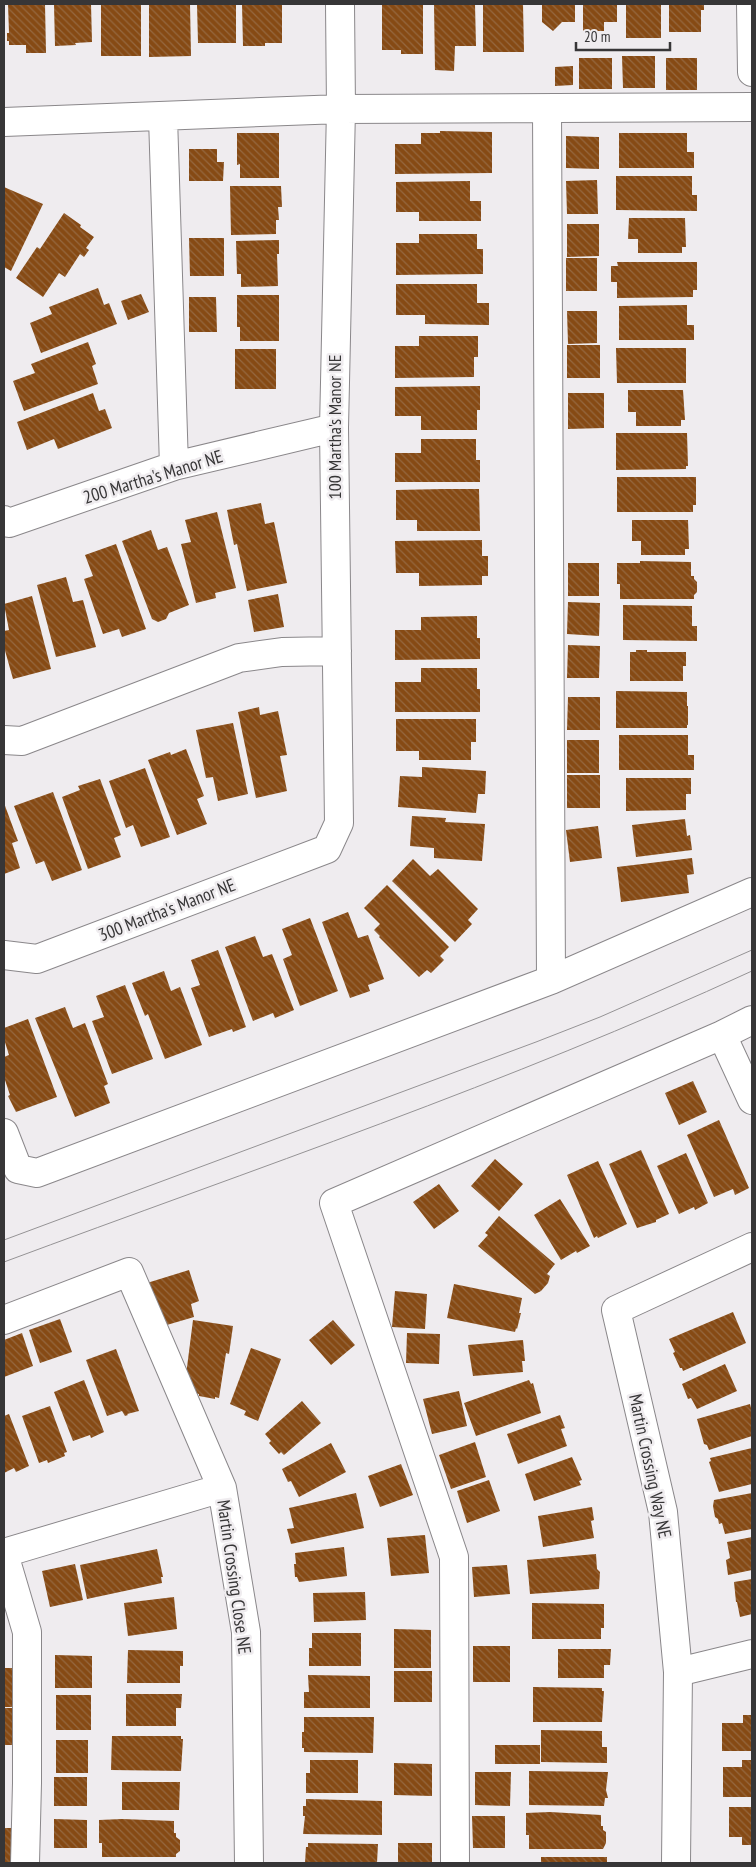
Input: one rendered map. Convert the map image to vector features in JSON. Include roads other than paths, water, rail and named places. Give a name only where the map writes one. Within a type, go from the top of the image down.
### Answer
[{"type":"street","name":"100 Martha's Manor NE","points":[[328,849],[339,823],[334,428],[341,109],[340,4]]},
{"type":"street","points":[[751,4],[752,72]]},
{"type":"street","points":[[4,122],[341,109],[752,107]]},
{"type":"street","points":[[547,109],[551,980]]},
{"type":"street","points":[[163,116],[174,466]]},
{"type":"street","name":"200 Martha's Manor NE","points":[[4,520],[9,523],[174,466],[334,428]]},
{"type":"street","points":[[4,740],[22,741],[239,658],[282,652],[337,651]]},
{"type":"street","name":"300 Martha's Manor NE","points":[[4,956],[36,959],[328,849]]},
{"type":"street","points":[[4,1133],[18,1169],[37,1173],[551,980],[752,892]]},
{"type":"street","points":[[455,1863],[454,1557],[334,1203],[722,1035],[752,1020]]},
{"type":"street","points":[[722,1035],[752,1100]]},
{"type":"street","name":"Martin Crossing Way NE","points":[[676,1863],[678,1672],[663,1512],[616,1310],[752,1247]]},
{"type":"street","points":[[4,1320],[129,1272],[222,1488]]},
{"type":"street","name":"Martin Crossing Close NE","points":[[4,1554],[222,1488],[246,1632],[249,1863]]},
{"type":"street","points":[[4,1554],[27,1632],[25,1863]]},
{"type":"street","points":[[678,1672],[752,1654]]},
{"type":"tram line","points":[[4,1240],[536,1042],[600,1017],[752,950]]},
{"type":"tram line","points":[[4,1262],[474,1088],[568,1051],[752,971]]}]
